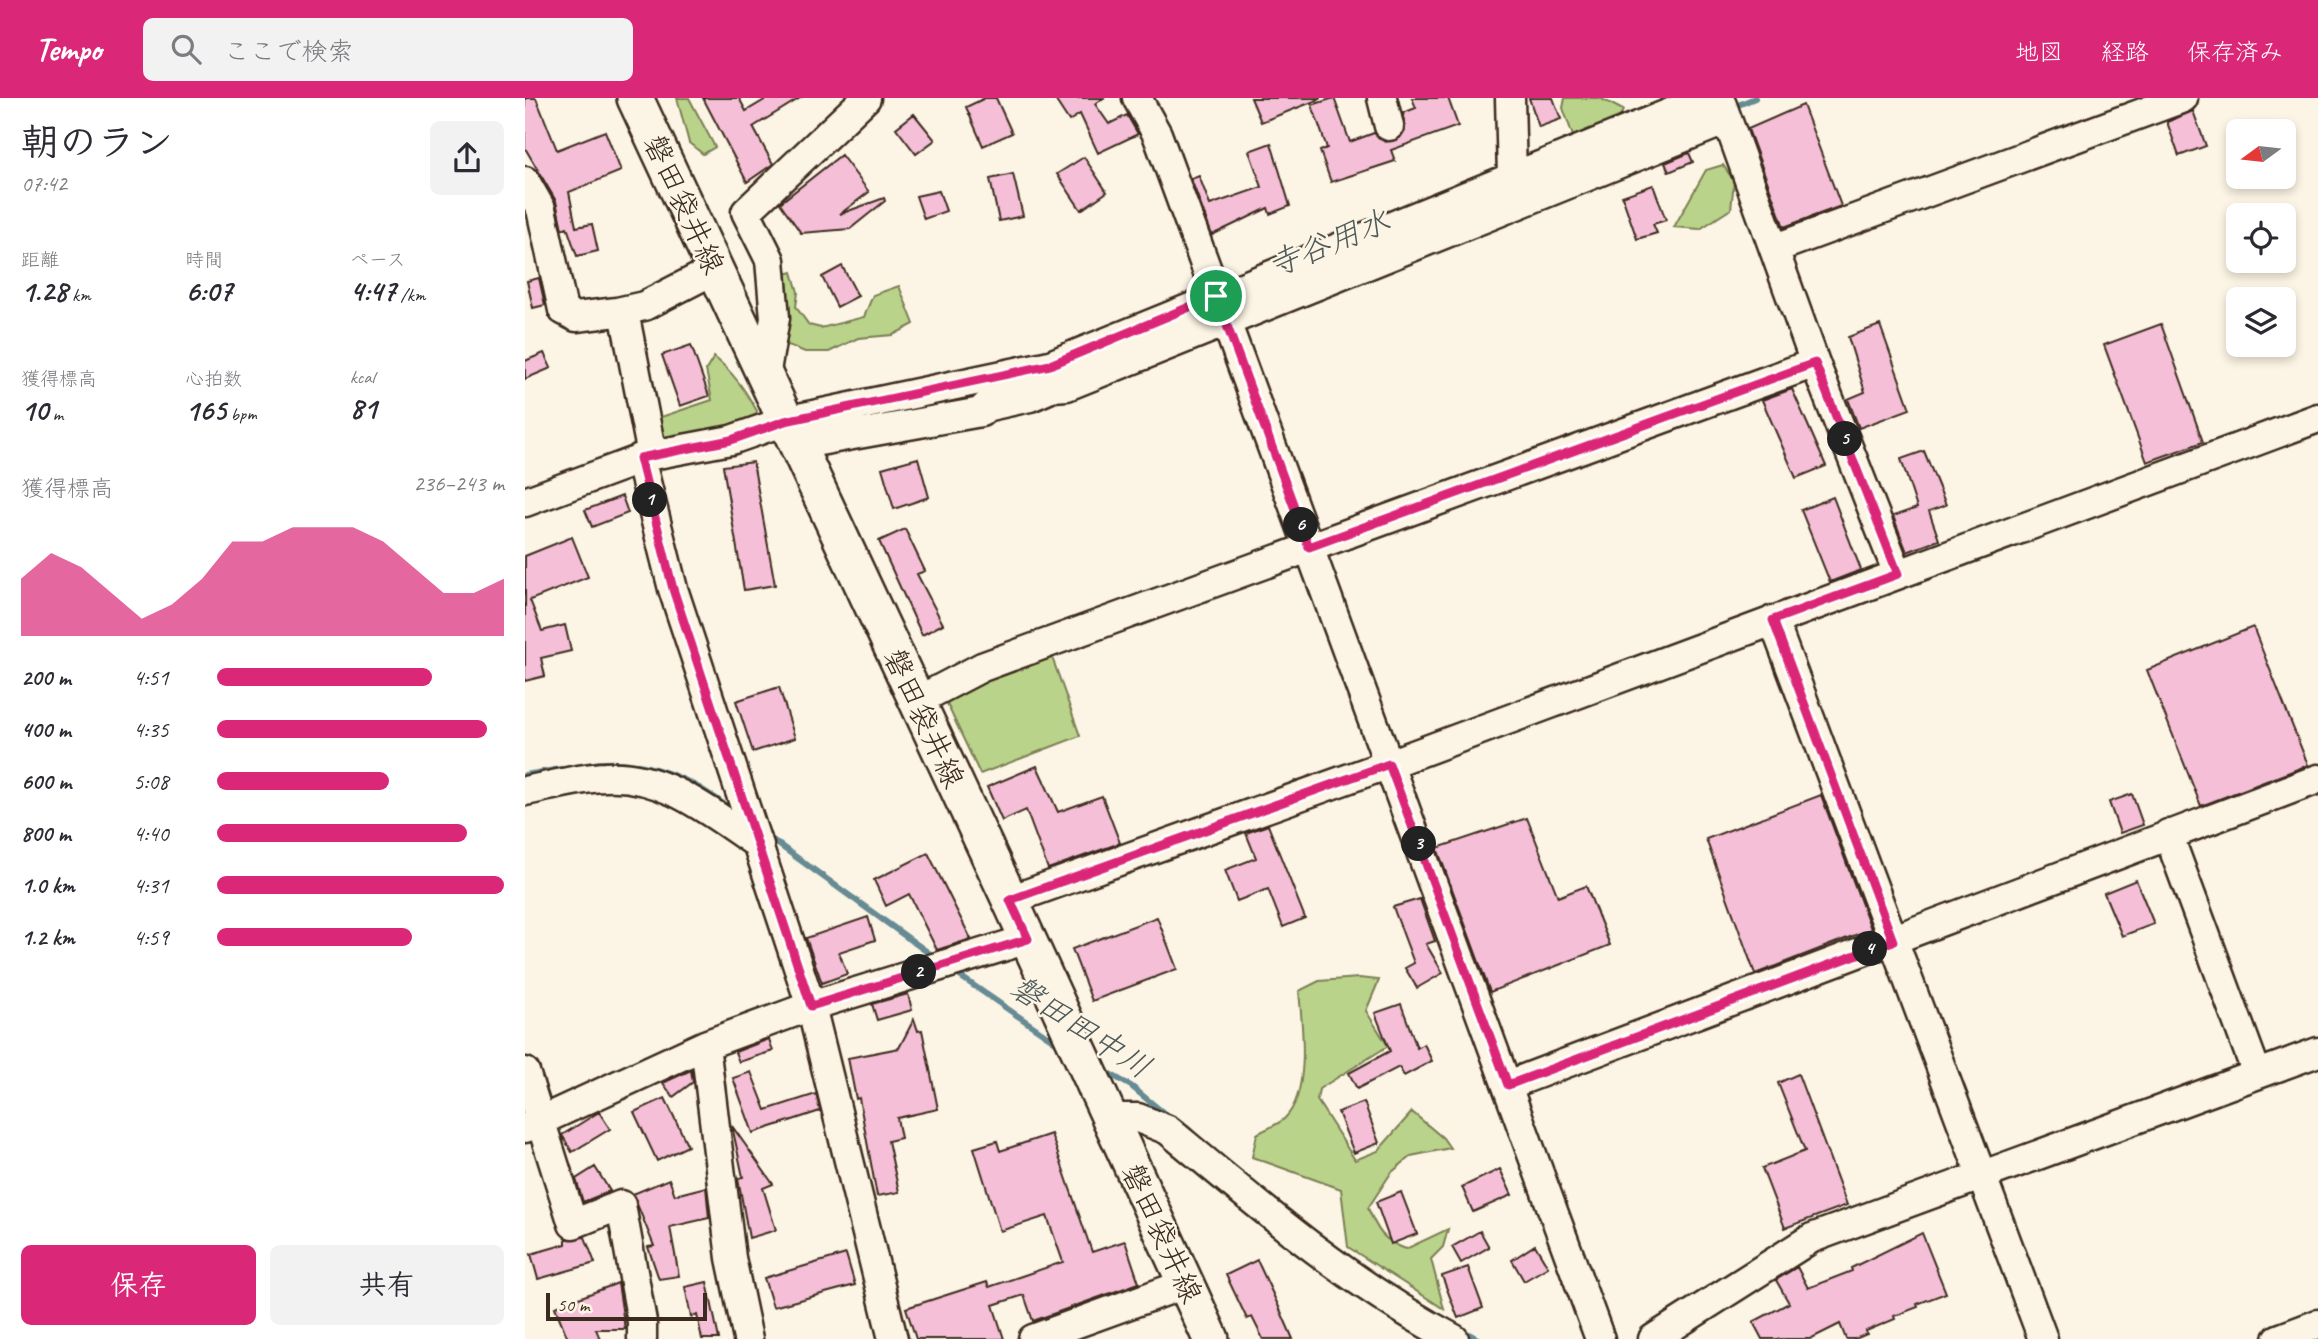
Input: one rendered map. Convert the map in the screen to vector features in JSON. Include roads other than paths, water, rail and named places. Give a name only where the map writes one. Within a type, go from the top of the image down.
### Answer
[{"type":"main road","name":"磐田袋井線","points":[[635,98],[1010,900],[1211,1339]]},
{"type":"street","points":[[1136,98],[1157,134],[1600,1339]]},
{"type":"street","points":[[1382,98],[1389,126]]},
{"type":"street","points":[[1510,98],[1513,178]]},
{"type":"street","points":[[1221,309],[1513,178],[1707,98]]},
{"type":"street","points":[[1776,248],[2183,98]]},
{"type":"street","points":[[765,377],[775,318],[770,261],[746,212],[852,104]]},
{"type":"street","points":[[525,502],[646,456],[731,440],[791,433],[1050,365],[1221,309],[1723,109],[1776,248],[1815,363],[1898,574]]},
{"type":"street","points":[[525,181],[541,209],[563,310],[576,317],[644,306],[714,270]]},
{"type":"street","points":[[617,312],[625,317],[646,456],[673,589],[811,1006],[893,1339]]},
{"type":"street","points":[[916,701],[982,667],[1815,363]]},
{"type":"street","points":[[1010,900],[1389,764],[2318,418]]},
{"type":"street","points":[[1773,620],[2043,1339]]},
{"type":"street","points":[[525,791],[606,776],[645,780],[678,792],[759,845]]},
{"type":"street","points":[[1508,1085],[2318,779]]},
{"type":"street","points":[[2168,834],[2257,1074]]},
{"type":"street","points":[[533,1125],[705,1045],[811,1006],[1028,939]]},
{"type":"street","points":[[705,1045],[731,1258],[748,1339]]},
{"type":"street","points":[[1653,1339],[1812,1238],[2318,1052]]},
{"type":"street","points":[[525,1072],[533,1125],[573,1224],[621,1205],[642,1322],[642,1339]]},
{"type":"street","points":[[1110,1118],[1138,1118],[1168,1130],[1342,1271],[1412,1317],[1454,1339]]},
{"type":"street","points":[[1033,1339],[1185,1284]]},
{"type":"street","points":[[2278,1339],[2318,1324]]},
{"type":"waterway","name":"寺谷用水","points":[[1731,108],[1755,98]]},
{"type":"waterway","name":"磐田田中川","points":[[586,765],[625,763],[663,771],[697,787],[730,809]]},
{"type":"waterway","name":"磐田田中川","points":[[525,775],[561,769]]},
{"type":"waterway","name":"磐田田中川","points":[[767,836],[937,959]]},
{"type":"waterway","name":"磐田田中川","points":[[954,972],[1063,1047]]},
{"type":"waterway","name":"磐田田中川","points":[[1103,1070],[1131,1086],[1171,1119]]},
{"type":"waterway","name":"磐田田中川","points":[[1462,1330],[1478,1339]]}]
